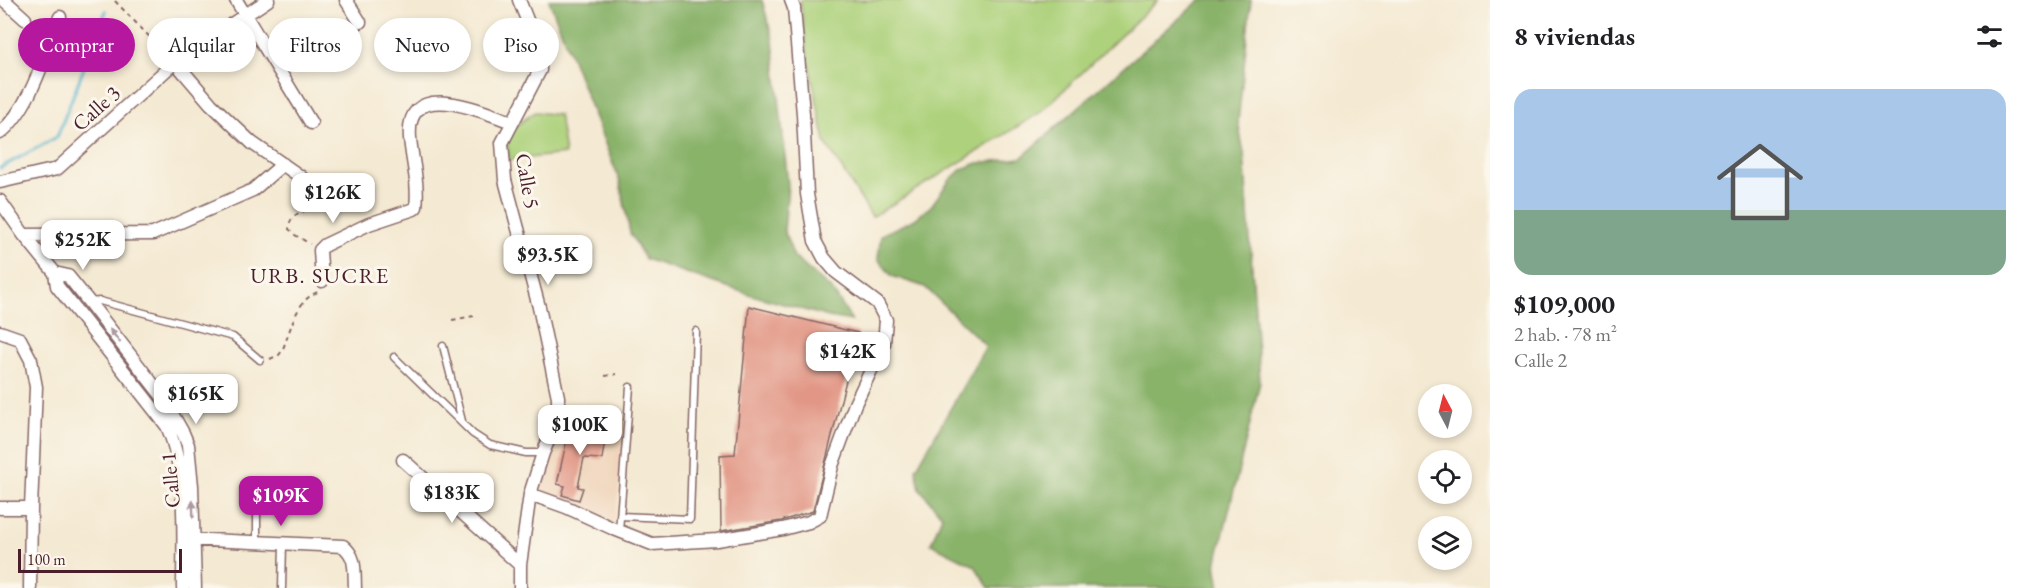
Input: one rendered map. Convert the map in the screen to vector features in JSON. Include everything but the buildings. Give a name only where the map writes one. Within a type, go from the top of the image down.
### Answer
[{"type":"street","points":[[4,0],[24,18]]},
{"type":"street","points":[[236,0],[311,123]]},
{"type":"street","name":"Calle 3","points":[[241,18],[268,0]]},
{"type":"street","points":[[346,0],[357,18]]},
{"type":"street","name":"Calle 5","points":[[519,0],[540,52],[540,70],[522,109],[512,122],[502,143],[505,180],[538,307],[558,397],[558,413],[554,427],[530,494],[520,565],[520,588]]},
{"type":"street","points":[[530,494],[652,544],[717,540],[783,530],[820,516],[832,466],[855,404],[884,343],[886,320],[877,303],[836,272],[824,258],[815,241],[807,194],[803,114],[794,8],[791,0]]},
{"type":"street","points":[[0,134],[12,124],[25,104],[60,17]]},
{"type":"street","name":"Calle 3","points":[[0,182],[57,169],[164,72]]},
{"type":"street","points":[[184,72],[211,104],[252,143],[301,177]]},
{"type":"street","points":[[324,286],[320,250],[325,245],[369,224],[414,209],[417,204],[417,182],[410,138],[410,121],[418,109],[430,102],[451,103],[512,122]]},
{"type":"street","points":[[24,235],[153,234],[253,190],[283,164]]},
{"type":"street","name":"Calle 1","points":[[0,201],[24,235],[56,273],[57,286],[167,426],[178,456],[195,588]]},
{"type":"street","name":"Calle 1","points":[[56,273],[68,276],[89,302],[162,396],[183,433],[190,458],[188,538],[183,588]]},
{"type":"street","points":[[0,332],[20,339],[32,360],[36,387],[30,588]]},
{"type":"street","points":[[403,460],[520,565]]},
{"type":"street","points":[[0,508],[31,508]]},
{"type":"street","points":[[188,538],[343,546],[350,552],[354,561],[355,588]]},
{"type":"lane","points":[[89,302],[100,302],[233,337],[260,360]]},
{"type":"lane","points":[[620,516],[690,519],[696,331]]},
{"type":"lane","points":[[443,346],[462,422]]},
{"type":"lane","points":[[394,357],[473,434],[490,445],[526,453],[543,453]]},
{"type":"lane","points":[[619,531],[630,387]]},
{"type":"lane","points":[[257,499],[257,541]]},
{"type":"lane","points":[[282,588],[283,543]]},
{"type":"path","points":[[115,1],[147,34]]},
{"type":"path","points":[[305,208],[303,212],[297,213],[292,218],[289,229],[320,250]]},
{"type":"path","points":[[270,359],[279,356],[282,351],[295,315],[307,296],[324,286]]},
{"type":"path","points":[[452,320],[474,316]]},
{"type":"path","points":[[605,376],[617,374]]},
{"type":"shaded area","points":[[558,413],[628,420],[614,529],[530,494]]},
{"type":"green space","points":[[549,0],[762,0],[773,40],[788,185],[784,231],[794,257],[833,291],[852,321],[829,317],[745,293],[645,259],[630,233],[620,182],[559,26],[559,18],[556,18]]},
{"type":"green space","points":[[800,0],[1158,0],[1041,112],[872,217],[825,142],[808,59]]},
{"type":"green space","points":[[1200,0],[1251,0],[1238,122],[1244,153],[1260,382],[1216,564],[1220,588],[989,588],[975,566],[931,544],[942,516],[920,489],[916,469],[986,346],[925,287],[892,276],[878,259],[881,235],[915,219],[931,206],[950,180],[962,169],[978,163],[1021,158]]},
{"type":"green space","points":[[535,112],[559,115],[565,154],[509,160],[509,136],[516,126]]},
{"type":"waterway","points":[[0,168],[57,137],[106,11]]},
{"type":"district","name":"URB. SUCRE","points":[[320,275]]}]
